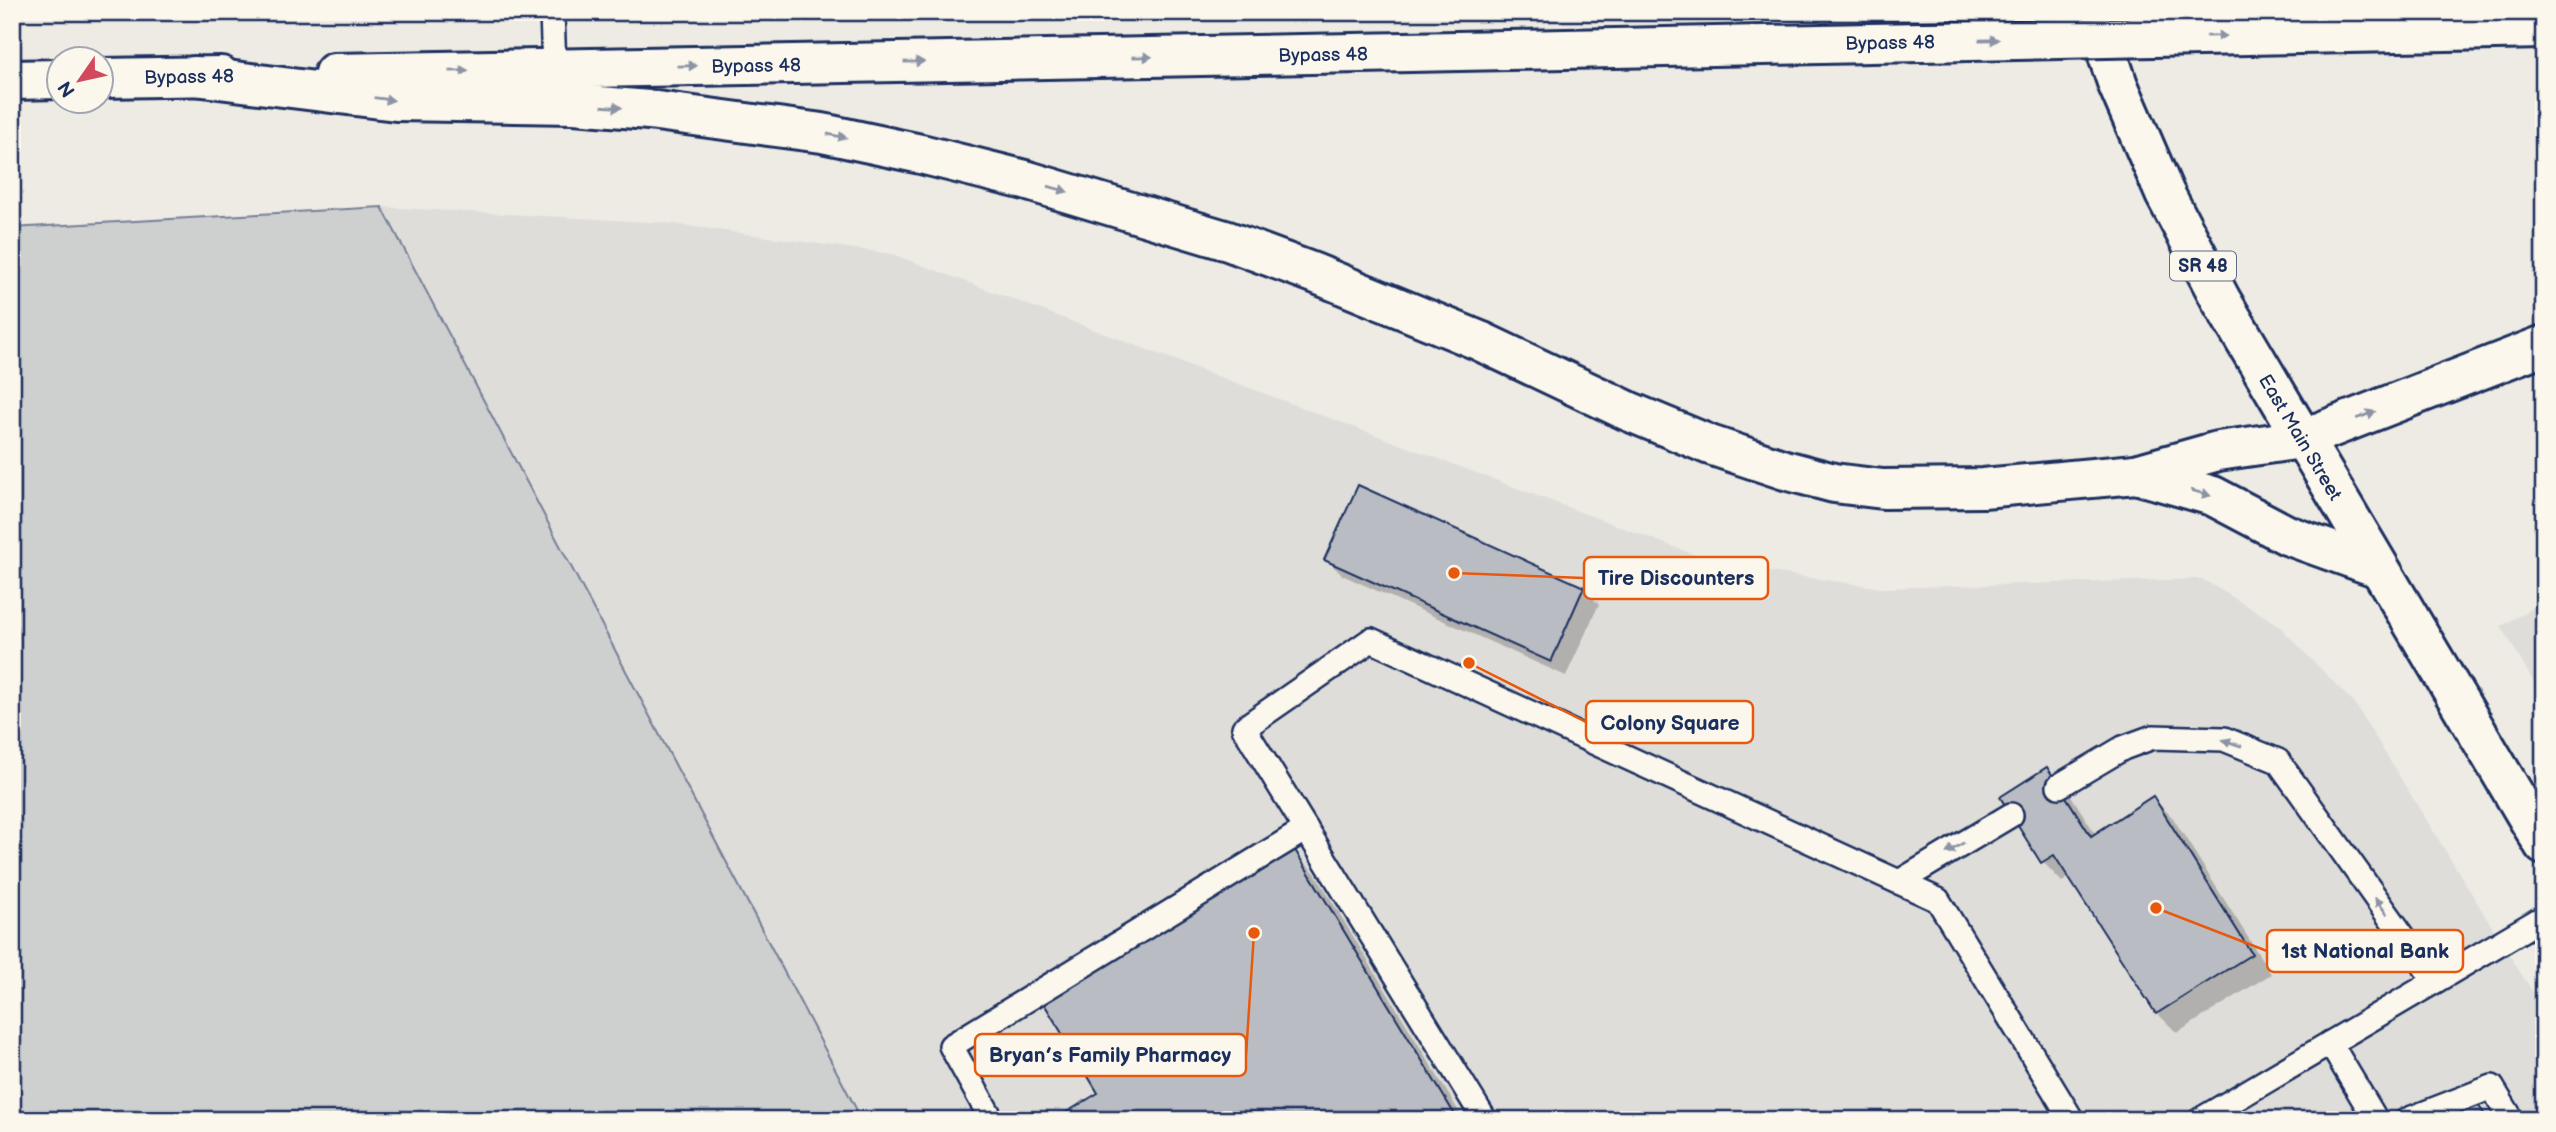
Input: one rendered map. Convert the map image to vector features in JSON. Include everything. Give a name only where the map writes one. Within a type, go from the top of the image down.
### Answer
[{"type":"main road","name":"East Main Street","points":[[2093,12],[2118,85],[2165,194],[2221,300],[2544,845]]},
{"type":"main road","name":"Bypass 48","points":[[116,78],[2544,29]]},
{"type":"main road","points":[[195,76],[396,101],[573,104],[649,110],[822,133],[921,153],[1050,187],[1228,241],[1480,341],[1628,411],[1710,445],[1785,470],[1834,482],[1883,489],[1983,488],[2136,474],[2218,451],[2302,439],[2544,345]]},
{"type":"main road","points":[[12,80],[46,79]]},
{"type":"main road","points":[[2136,474],[2213,496],[2287,535],[2379,568]]},
{"type":"lane","points":[[552,12],[554,69]]},
{"type":"lane","points":[[1485,1120],[1244,727],[1371,640],[1938,900],[2072,1120]]},
{"type":"lane","points":[[2059,786],[2123,748],[2152,737],[2224,739],[2278,761],[2435,981]]},
{"type":"lane","points":[[1899,882],[2011,815]]},
{"type":"lane","points":[[992,1120],[951,1046],[1306,829]]},
{"type":"lane","points":[[2200,1120],[2544,917]]},
{"type":"lane","points":[[2330,1043],[2376,1120]]},
{"type":"lane","points":[[2407,1120],[2492,1087],[2512,1120]]},
{"type":"shaded area","points":[[382,207],[667,223],[892,254],[1722,565],[1882,588],[2202,579],[2276,623],[2355,704],[2544,1011],[2544,1120],[862,1120]]},
{"type":"shaded area","points":[[382,207],[862,1120],[12,1120],[12,228]]},
{"type":"shaded area","points":[[2544,601],[2544,700],[2501,626]]},
{"type":"building","points":[[1358,485],[1584,587],[1551,662],[1324,560]]},
{"type":"building","points":[[2047,767],[2091,836],[2153,796],[2252,954],[2156,1014],[2054,855],[2041,863],[2000,797]]},
{"type":"building","points":[[1295,850],[1458,1120],[1054,1120],[1098,1093],[1043,1002]]},
{"type":"building","points":[[2479,1106],[2488,1120],[2429,1120]]},
{"type":"place","name":"Tire Discounters","points":[[1454,573]]},
{"type":"place","name":"Colony Square","points":[[1469,663]]},
{"type":"place","name":"1st National Bank","points":[[2156,908]]},
{"type":"place","name":"Bryan’s Family Pharmacy","points":[[1254,933]]}]
